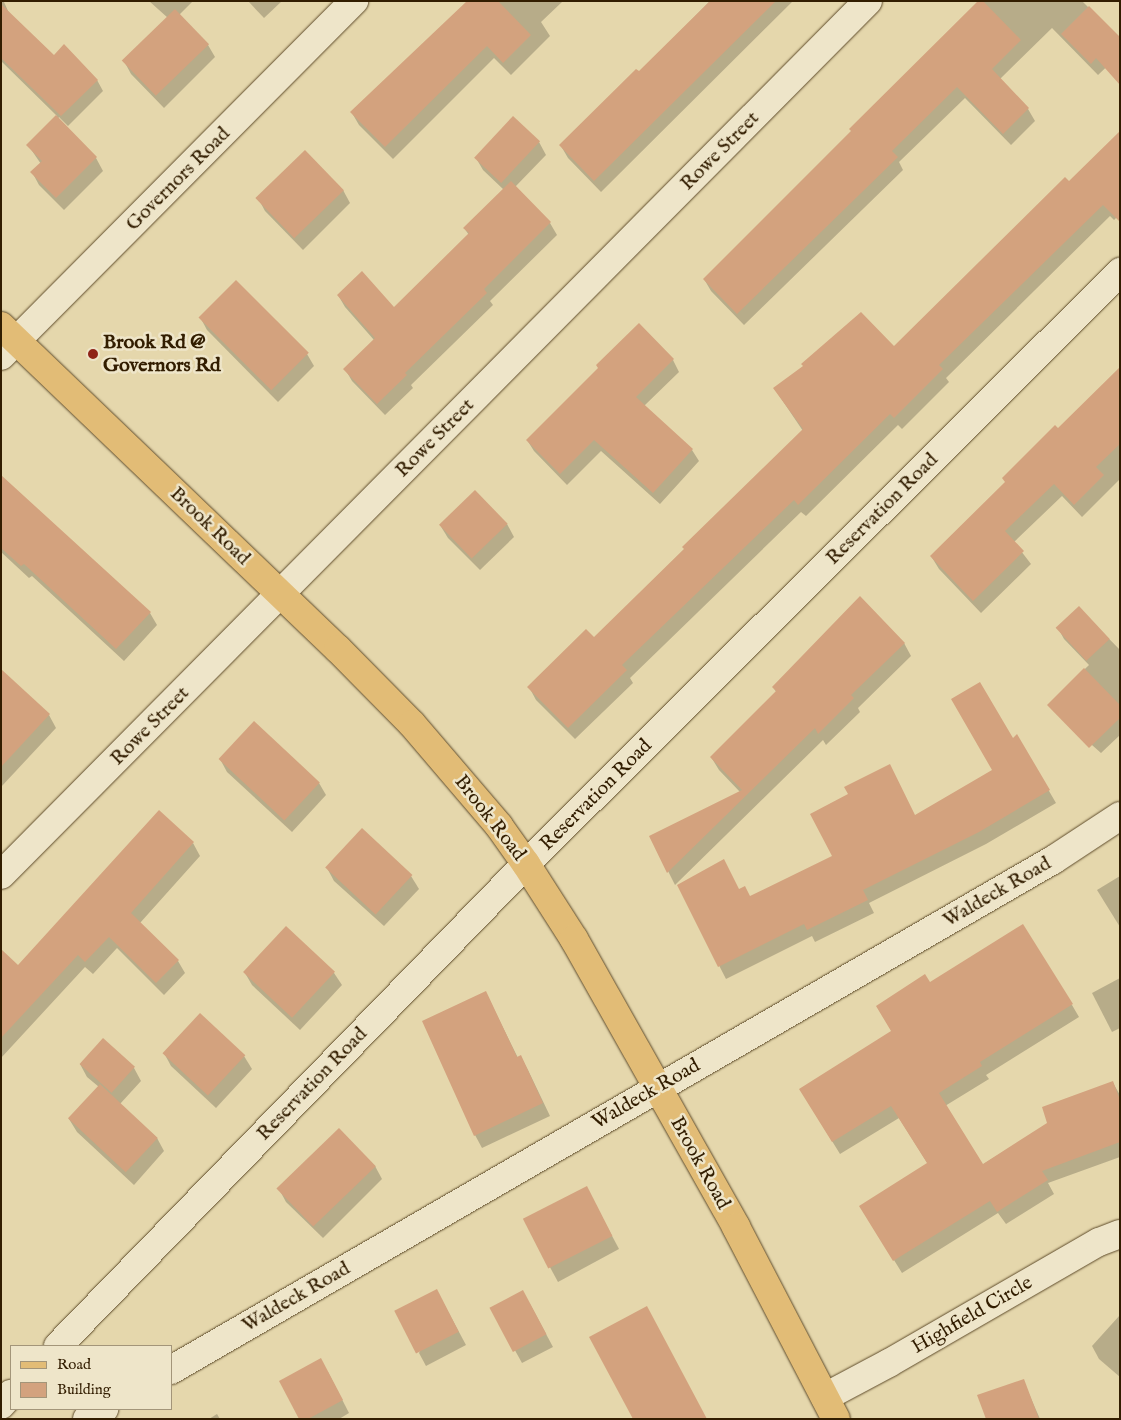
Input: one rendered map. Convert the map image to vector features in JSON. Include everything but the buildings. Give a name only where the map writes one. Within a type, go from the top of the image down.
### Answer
[{"type":"main road","name":"Brook Road","points":[[6,341],[281,594],[412,724],[471,791],[526,864],[574,939],[765,1282],[830,1408]]},
{"type":"street","name":"Governors Road","points":[[6,341],[354,1]]},
{"type":"street","name":"Rowe Street","points":[[1,875],[868,1]]},
{"type":"street","name":"Reservation Road","points":[[59,1345],[526,864],[1120,272]]},
{"type":"street","name":"Waldeck Road","points":[[172,1369],[1053,860],[1120,816]]},
{"type":"street","name":"Highfield Circle","points":[[830,1408],[889,1363],[1099,1242],[1120,1234]]},
{"type":"street","points":[[1,1404],[10,1395]]},
{"type":"street","points":[[87,1419],[102,1410]]},
{"type":"place","name":"Brook Rd @ Governors Rd","points":[[93,354]]}]
